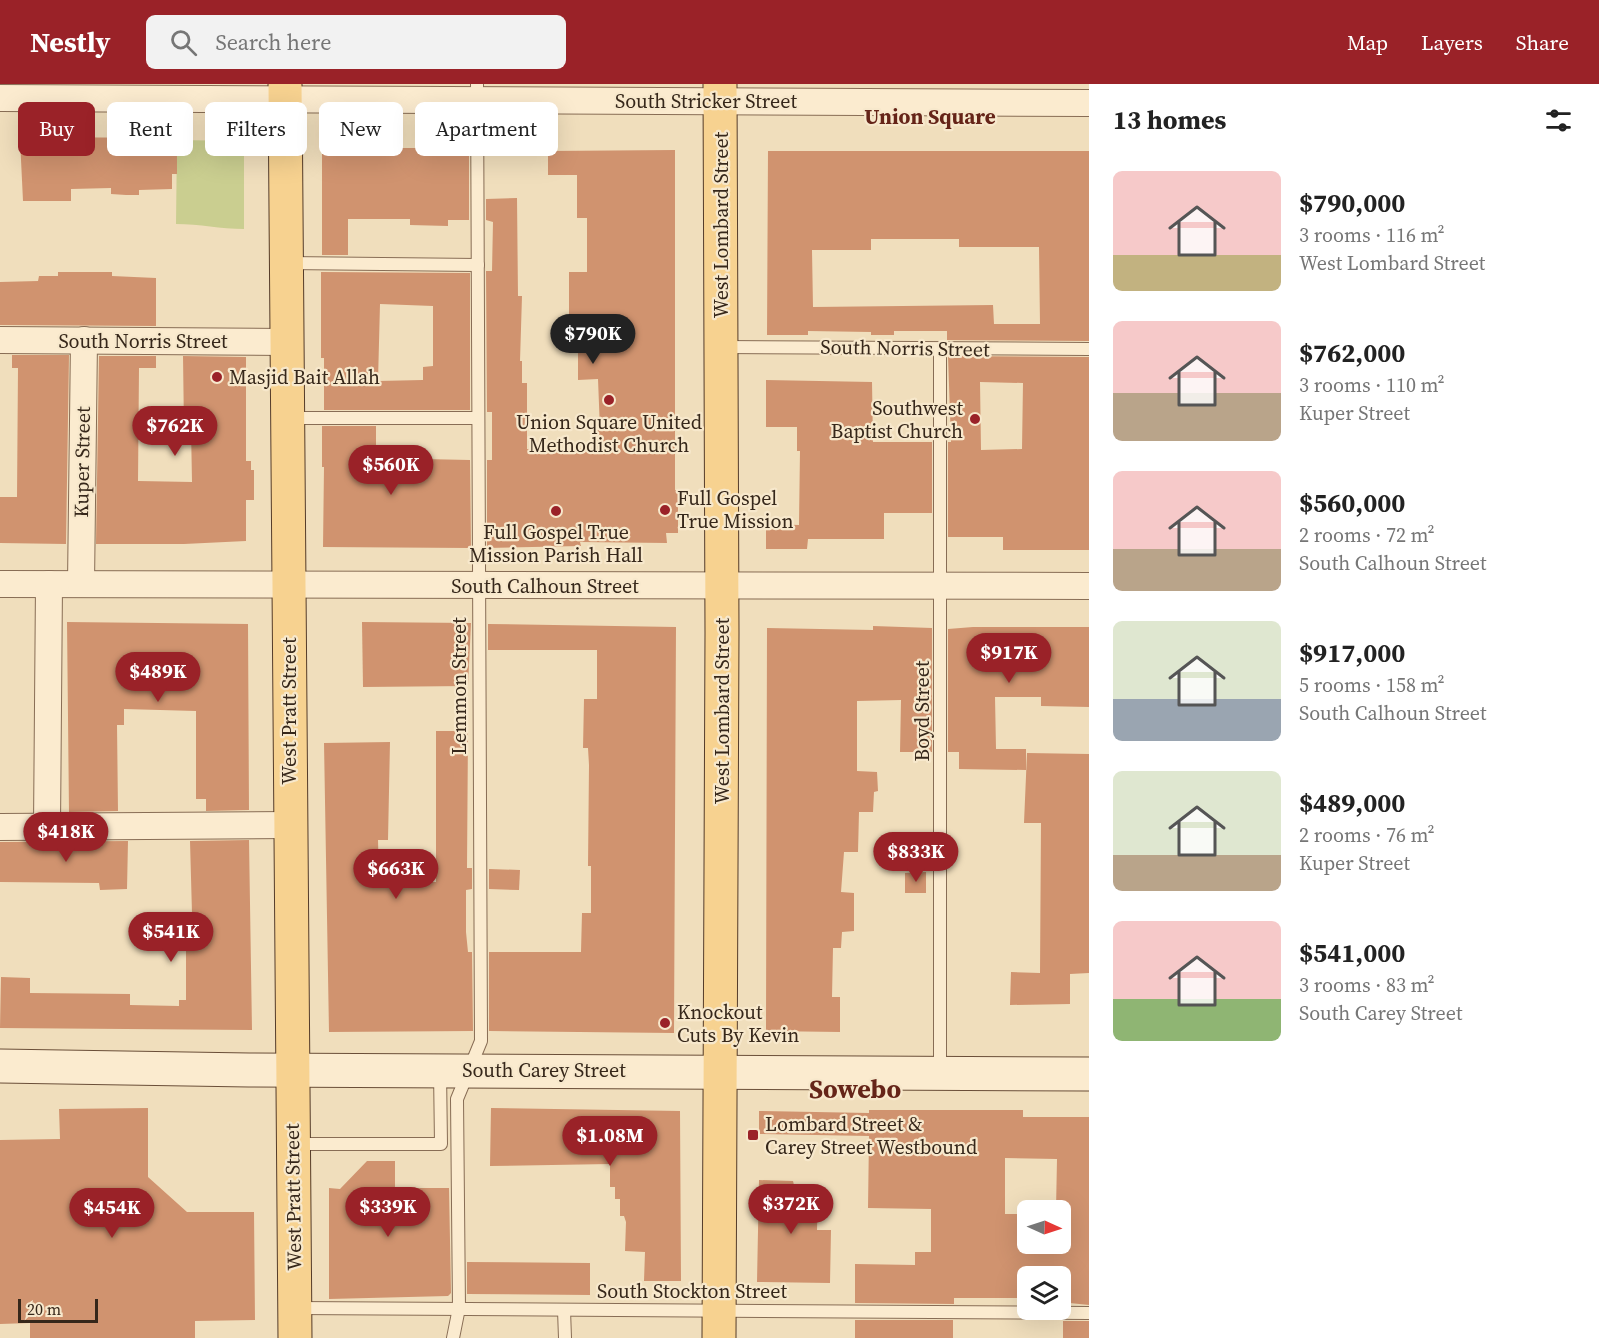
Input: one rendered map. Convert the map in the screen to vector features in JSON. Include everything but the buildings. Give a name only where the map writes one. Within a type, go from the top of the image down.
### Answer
[{"type":"main road","name":"West Pratt Street","points":[[285,92],[294,1323]]},
{"type":"main road","name":"West Lombard Street","points":[[719,1324],[722,587],[720,93]]},
{"type":"main road","name":"South Carey Street","points":[[0,1066],[292,1070],[1089,1074]]},
{"type":"street","name":"South Stricker Street","points":[[0,98],[285,92],[720,93],[1089,103]]},
{"type":"street","name":"South Norris Street","points":[[0,340],[286,342]]},
{"type":"street","name":"Kuper Street","points":[[81,584],[84,340]]},
{"type":"street","name":"South Calhoun Street","points":[[0,584],[1089,586]]},
{"type":"street","points":[[47,827],[49,584]]},
{"type":"street","points":[[0,827],[290,825]]},
{"type":"lane","name":"Lemmon Street","points":[[459,1308],[457,1099],[454,1070],[481,1041],[477,92]]},
{"type":"lane","points":[[286,264],[478,265]]},
{"type":"lane","name":"South Norris Street","points":[[721,346],[1089,349]]},
{"type":"lane","name":"Boyd Street","points":[[940,349],[942,587],[940,1073]]},
{"type":"lane","points":[[287,418],[478,418]]},
{"type":"lane","points":[[293,1144],[441,1144],[454,1070]]},
{"type":"lane","points":[[453,1338],[459,1308]]},
{"type":"lane","name":"South Stockton Street","points":[[294,1323],[459,1308],[564,1310],[719,1324],[1089,1313]]},
{"type":"lane","points":[[564,1310],[565,1338]]},
{"type":"green space","points":[[193,140],[205,140],[205,156],[244,156],[244,229],[176,224],[177,156],[193,156]]},
{"type":"place","name":"Masjid Bait Allah","points":[[217,377]]},
{"type":"place","name":"Union Square United Methodist Church","points":[[609,400]]},
{"type":"place","name":"Southwest Baptist Church","points":[[975,419]]},
{"type":"place","name":"Full Gospel True Mission","points":[[665,510]]},
{"type":"place","name":"Full Gospel True Mission Parish Hall","points":[[556,511]]},
{"type":"place","name":"Knockout Cuts By Kevin","points":[[665,1023]]},
{"type":"place","name":"Lombard Street & Carey Street Westbound","points":[[753,1135]]},
{"type":"district","name":"Union Square","points":[[930,116]]},
{"type":"district","name":"Sowebo","points":[[855,1089]]}]
